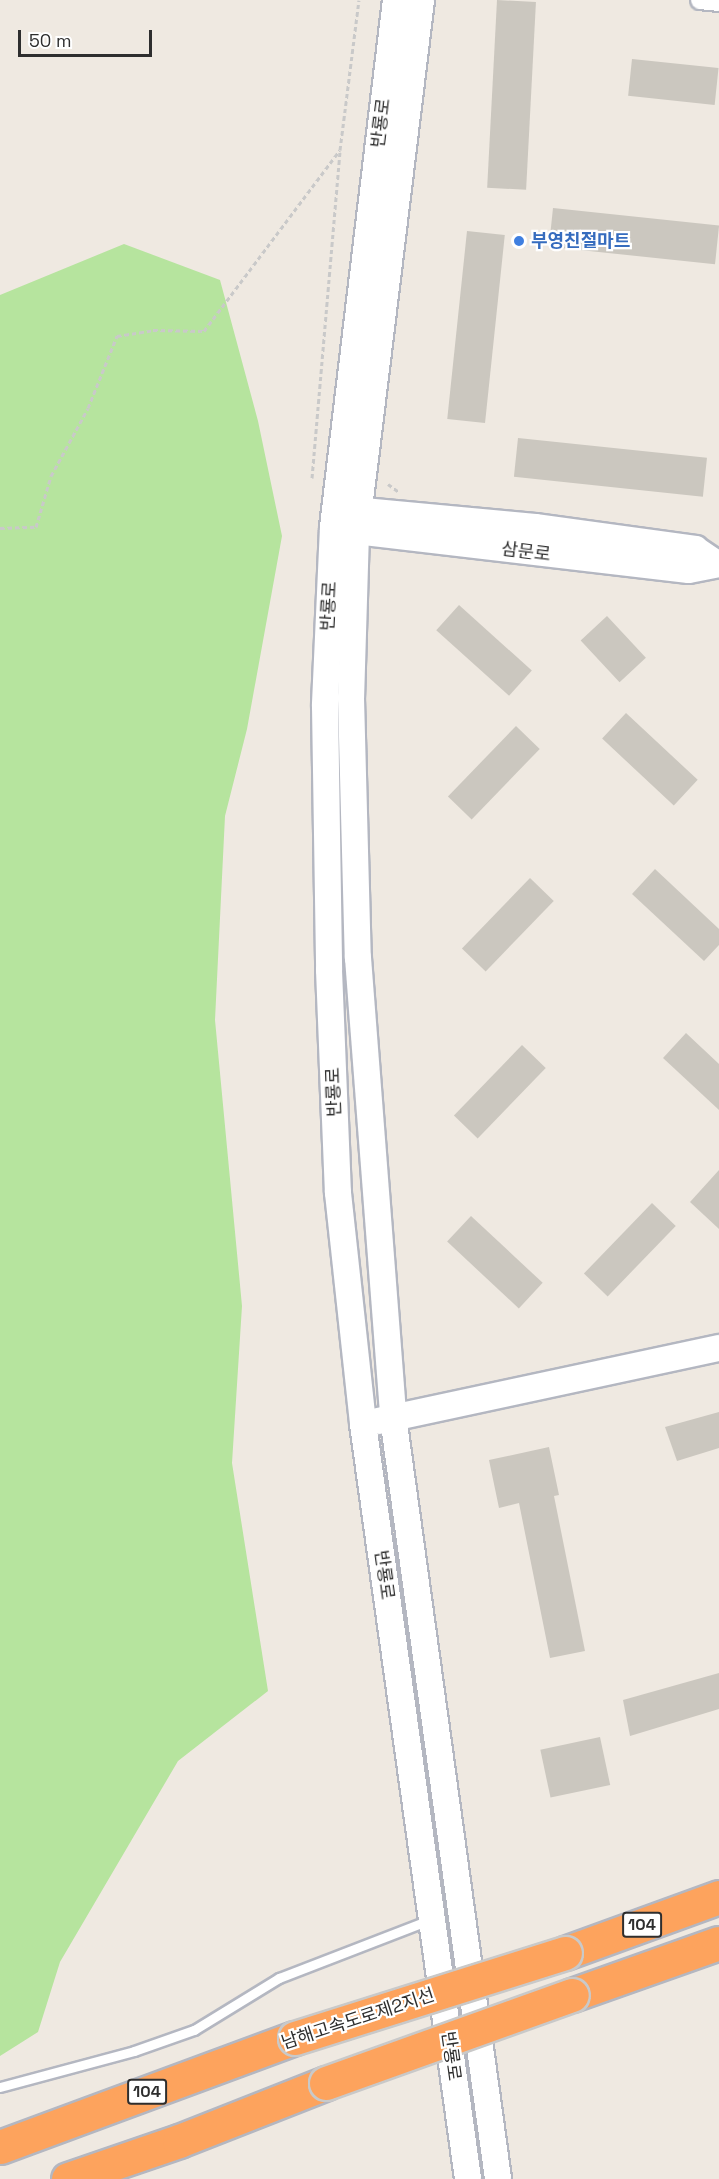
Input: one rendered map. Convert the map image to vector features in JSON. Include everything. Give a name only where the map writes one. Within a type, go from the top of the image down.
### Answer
[{"type":"highway","name":"남해고속도로제2지선","points":[[0,2147],[295,2038],[565,1953],[719,1897]]},
{"type":"highway","name":"104","points":[[68,2179],[179,2141],[326,2083],[719,1943]]},
{"type":"street","name":"반룡로","points":[[396,0],[325,706],[329,970],[338,1193],[363,1424],[468,2179]]},
{"type":"street","name":"반룡로","points":[[421,0],[345,520],[358,958],[393,1417],[498,2179]]},
{"type":"street","points":[[700,0],[719,2]]},
{"type":"street","name":"삼문로","points":[[345,520],[689,570],[712,563]]},
{"type":"street","points":[[363,1424],[719,1348]]},
{"type":"lane","points":[[0,2087],[134,2051],[194,2030],[279,1978],[432,1919]]},
{"type":"path","points":[[312,478],[340,150],[359,0]]},
{"type":"path","points":[[0,528],[36,526],[51,476],[88,408],[117,336],[143,331],[204,330],[340,150]]},
{"type":"green space","points":[[124,244],[220,280],[258,421],[282,536],[247,729],[225,816],[215,1020],[242,1306],[232,1463],[268,1691],[178,1761],[60,1962],[38,2032],[0,2056],[0,295]]},
{"type":"building","points":[[497,0],[536,2],[526,190],[487,188]]},
{"type":"building","points":[[632,59],[719,68],[715,105],[628,96]]},
{"type":"building","points":[[553,208],[719,225],[715,264],[549,247]]},
{"type":"building","points":[[467,231],[505,235],[485,423],[447,419]]},
{"type":"building","points":[[518,438],[707,458],[703,497],[514,477]]},
{"type":"building","points":[[459,605],[532,671],[509,696],[436,630]]},
{"type":"building","points":[[607,616],[646,658],[620,682],[581,641]]},
{"type":"building","points":[[626,713],[698,780],[674,805],[602,739]]},
{"type":"building","points":[[516,726],[540,749],[472,819],[448,796]]},
{"type":"building","points":[[655,869],[719,929],[719,945],[704,961],[632,894]]},
{"type":"building","points":[[530,878],[554,901],[486,971],[462,948]]},
{"type":"building","points":[[686,1033],[719,1064],[719,1110],[663,1058]]},
{"type":"building","points":[[522,1045],[546,1068],[478,1138],[454,1115]]},
{"type":"building","points":[[719,1170],[719,1229],[690,1202]]},
{"type":"building","points":[[652,1203],[676,1226],[608,1296],[584,1273]]},
{"type":"building","points":[[471,1216],[543,1283],[519,1308],[447,1242]]},
{"type":"building","points":[[719,1412],[719,1448],[677,1461],[665,1427]]},
{"type":"building","points":[[549,1447],[559,1495],[554,1496],[585,1651],[550,1658],[519,1503],[499,1508],[489,1460]]},
{"type":"building","points":[[719,1673],[719,1709],[630,1736],[623,1700]]},
{"type":"building","points":[[600,1737],[610,1785],[551,1798],[540,1750]]},
{"type":"place","name":"부영친절마트","points":[[519,241]]}]
